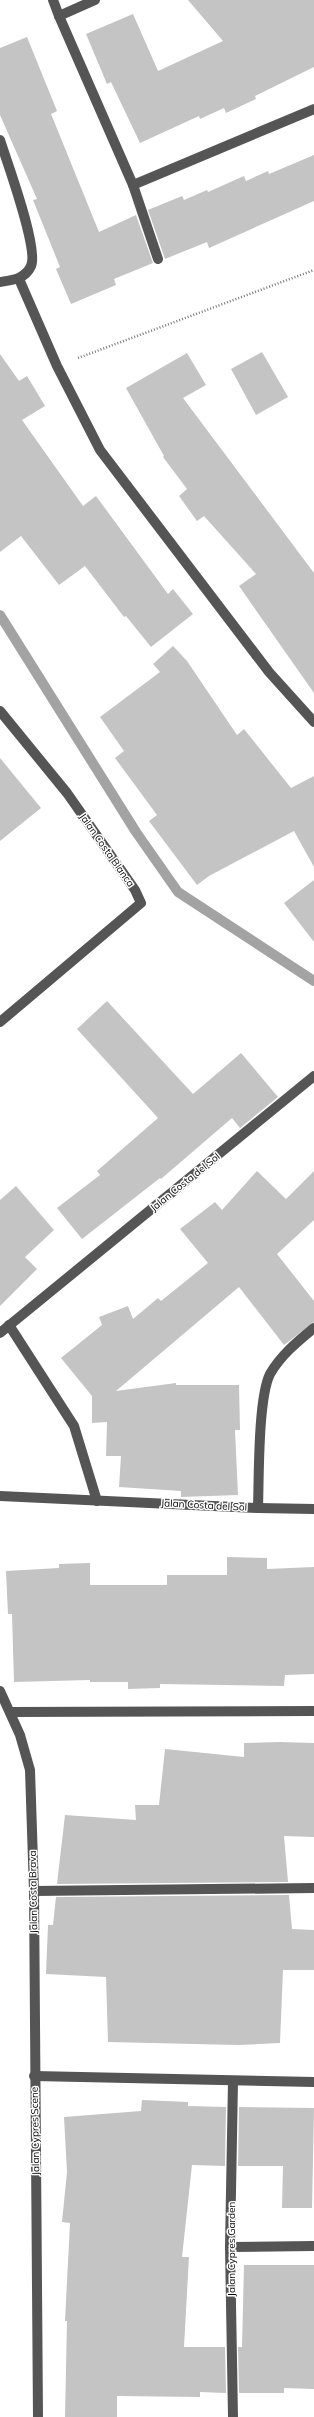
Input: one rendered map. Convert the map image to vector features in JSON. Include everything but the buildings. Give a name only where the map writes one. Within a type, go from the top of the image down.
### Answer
[{"type":"street","points":[[54,0],[59,16],[133,185],[158,259]]},
{"type":"street","points":[[59,16],[94,0]]},
{"type":"street","points":[[133,185],[314,109]]},
{"type":"street","points":[[0,140],[28,233],[33,256],[30,268],[19,279],[0,282]]},
{"type":"street","points":[[19,279],[57,366],[88,431],[103,455],[277,682],[314,722]]},
{"type":"street","name":"Jalan Costa Blanca","points":[[0,711],[67,793],[135,890],[140,903],[0,1022]]},
{"type":"street","name":"Jalan Costa del Sol","points":[[0,1333],[314,1076]]},
{"type":"street","points":[[9,1325],[74,1426],[97,1501]]},
{"type":"street","name":"Jalan Costa del Sol","points":[[0,1496],[258,1508],[263,1403],[270,1375],[294,1344],[314,1328]]},
{"type":"street","points":[[258,1508],[314,1509]]},
{"type":"street","name":"Jalan Costa Brava","points":[[0,1691],[28,1757],[30,1770],[34,1891],[34,2076]]},
{"type":"street","points":[[10,1712],[314,1711]]},
{"type":"street","points":[[34,1891],[314,1888]]},
{"type":"street","name":"Jalan Cypres Scene","points":[[38,2417],[34,2076],[314,2082]]},
{"type":"street","name":"Jalan Cypres Garden","points":[[233,2081],[230,2247],[233,2417]]},
{"type":"street","points":[[230,2247],[314,2246]]},
{"type":"path","points":[[57,366],[314,270]]},
{"type":"waterway","points":[[0,615],[136,832],[178,892],[314,981]]}]
